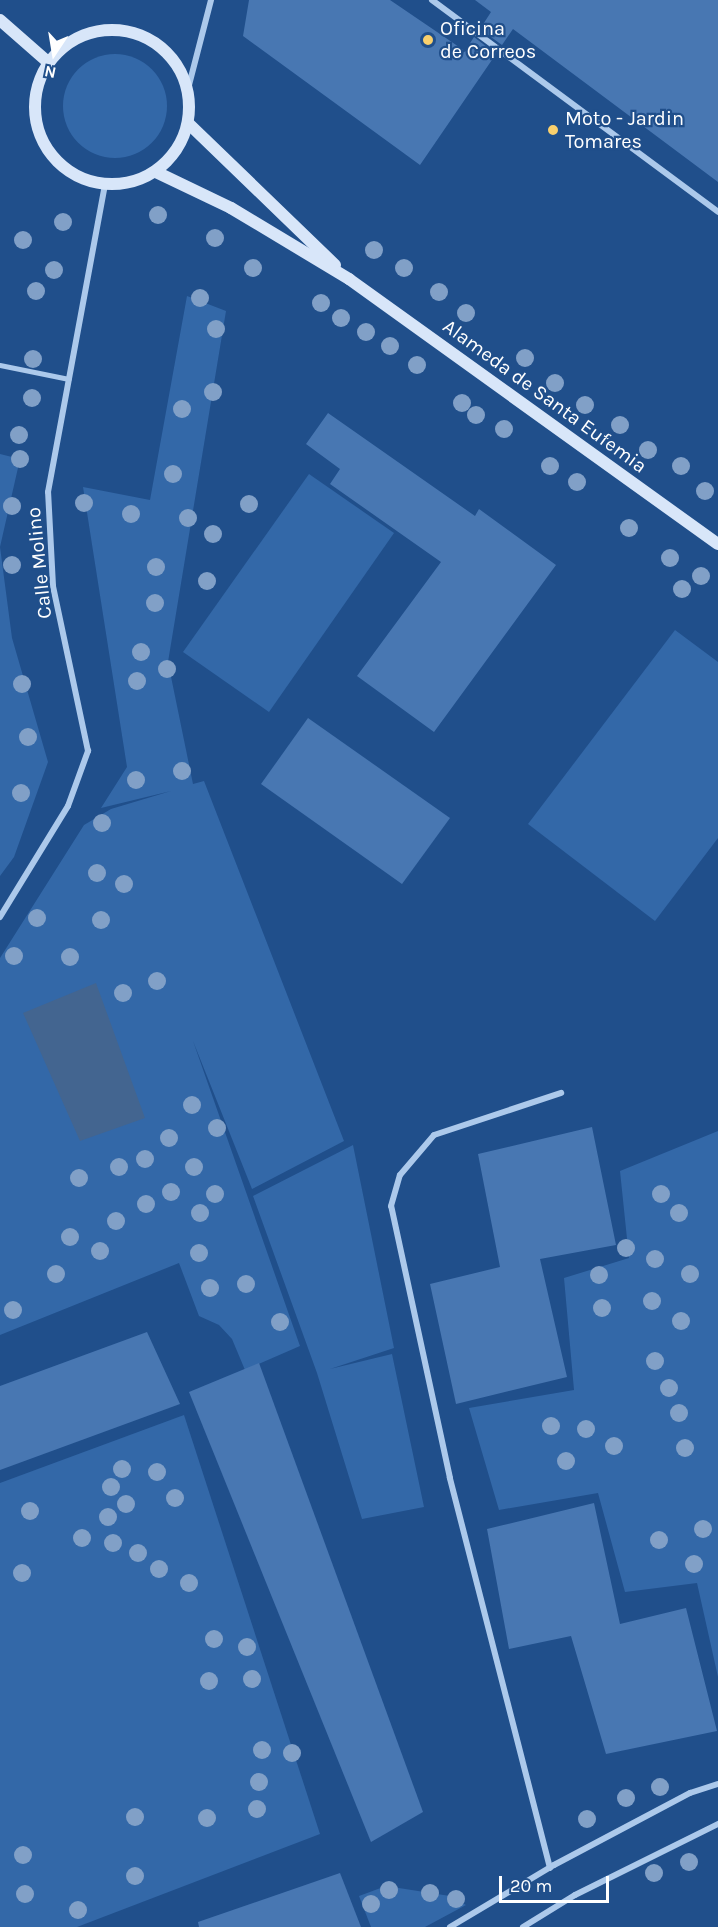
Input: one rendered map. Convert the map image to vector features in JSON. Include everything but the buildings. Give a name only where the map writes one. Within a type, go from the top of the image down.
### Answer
[{"type":"street","points":[[188,89],[178,65],[161,46],[139,34],[114,29],[88,33],[66,44],[48,62],[35,91],[35,124],[49,153],[74,175],[105,185],[132,183],[156,172],[171,159],[189,124],[188,89],[211,0]]},
{"type":"street","points":[[432,0],[718,212]]},
{"type":"street","points":[[0,20],[48,62]]},
{"type":"street","name":"Alameda de Santa Eufemia","points":[[189,124],[349,279]]},
{"type":"street","name":"Alameda de Santa Eufemia","points":[[156,172],[231,208],[349,279],[718,544]]},
{"type":"street","name":"Calle Molino","points":[[0,917],[68,806],[88,751],[53,586],[48,492],[105,185]]},
{"type":"street","points":[[550,1868],[450,1478],[391,1206],[400,1175],[434,1135],[561,1093]]},
{"type":"street","points":[[450,1927],[550,1868],[690,1793],[718,1784]]},
{"type":"street","points":[[523,1927],[575,1895],[718,1824]]},
{"type":"lane","points":[[0,365],[69,379]]},
{"type":"shaded area","points":[[115,54],[135,58],[152,69],[163,86],[167,106],[163,126],[152,143],[135,154],[115,158],[95,154],[78,143],[67,126],[63,106],[67,86],[78,69],[95,58]]},
{"type":"shaded area","points":[[187,296],[226,311],[168,662],[193,784],[204,781],[344,1141],[252,1189],[193,1041],[300,1346],[245,1370],[232,1339],[219,1325],[199,1316],[179,1263],[0,1335],[0,958],[84,825],[111,809],[171,791],[101,808],[127,767],[83,487],[150,500]]},
{"type":"shaded area","points":[[0,454],[20,459],[0,547]]},
{"type":"shaded area","points":[[309,474],[394,533],[269,712],[183,652]]},
{"type":"shaded area","points":[[0,547],[12,638],[48,762],[14,857],[0,876]]},
{"type":"shaded area","points":[[675,630],[718,662],[718,838],[655,921],[528,824]]},
{"type":"shaded area","points":[[96,983],[145,1118],[80,1141],[23,1013]]},
{"type":"shaded area","points":[[718,1131],[718,1677],[697,1583],[625,1592],[598,1493],[499,1510],[469,1408],[574,1390],[564,1278],[629,1258],[620,1171]]},
{"type":"shaded area","points":[[353,1145],[394,1348],[330,1369],[392,1354],[424,1507],[362,1519],[317,1373],[253,1196]]},
{"type":"shaded area","points":[[184,1415],[320,1834],[77,1927],[0,1927],[0,1483]]},
{"type":"shaded area","points":[[386,1886],[450,1896],[466,1905],[425,1927],[371,1927],[359,1896]]},
{"type":"place","name":"Oficina de Correos","points":[[428,40]]},
{"type":"place","name":"Moto - Jardin Tomares","points":[[553,130]]}]
